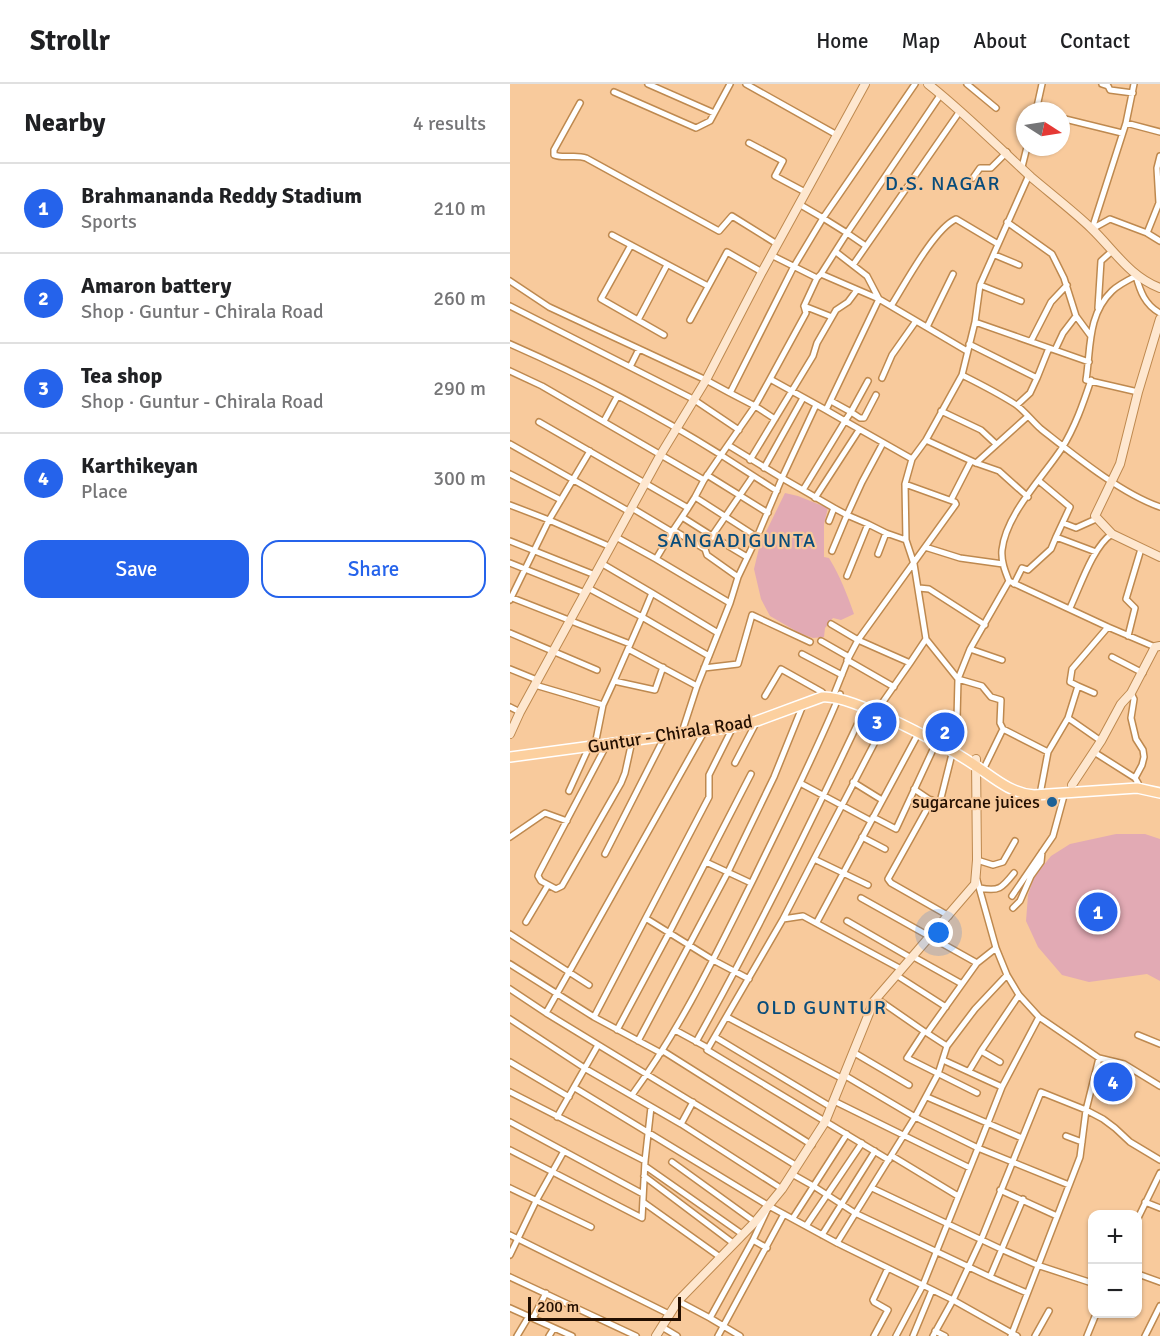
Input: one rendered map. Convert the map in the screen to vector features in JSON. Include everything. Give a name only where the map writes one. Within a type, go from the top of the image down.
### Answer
[{"type":"main road","name":"Guntur - Chirala Road","points":[[510,757],[750,716],[822,692],[878,709],[954,749],[1015,785],[1027,789],[1137,788],[1160,793]]},
{"type":"main road","name":"Guntur - Chirala Road","points":[[510,752],[664,738],[733,727],[757,721],[822,697],[838,695],[954,749]]},
{"type":"main road","name":"Guntur - Chirala Road","points":[[979,764],[1000,783],[1019,793],[1034,795],[1136,780],[1160,788]]},
{"type":"street","points":[[648,84],[714,113]]},
{"type":"street","points":[[614,92],[693,128],[708,123],[730,84]]},
{"type":"street","points":[[746,84],[758,87],[837,135]]},
{"type":"street","points":[[510,734],[536,682],[661,454],[705,380],[865,84]]},
{"type":"street","points":[[730,393],[793,268],[823,218],[915,84]]},
{"type":"street","points":[[928,84],[1092,229],[1111,252],[1136,276],[1160,288]]},
{"type":"street","points":[[967,84],[996,108]]},
{"type":"street","points":[[1038,102],[1042,84]]},
{"type":"street","points":[[1102,84],[1108,86],[1110,90],[1133,93]]},
{"type":"street","points":[[1092,229],[1126,123],[1134,84]]},
{"type":"street","points":[[656,559],[706,478],[755,406],[806,313],[804,306],[819,276],[941,94]]},
{"type":"street","points":[[580,103],[554,150],[554,155],[586,158],[719,231],[732,216],[777,244]]},
{"type":"street","points":[[853,265],[960,111]]},
{"type":"street","points":[[1070,120],[1122,133]]},
{"type":"street","points":[[1126,123],[1160,132]]},
{"type":"street","points":[[749,143],[783,161],[775,176],[805,192]]},
{"type":"street","points":[[973,178],[980,168],[991,168],[1007,152]]},
{"type":"street","points":[[1022,167],[1025,156]]},
{"type":"street","points":[[1148,233],[1159,203],[1157,168],[1160,156]]},
{"type":"street","points":[[1029,175],[980,285],[975,322],[962,375],[926,440],[912,459],[905,484],[906,540],[919,588],[926,639],[958,679],[982,686],[991,697],[1001,700],[1002,729],[1048,752]]},
{"type":"street","points":[[799,204],[866,246]]},
{"type":"street","points":[[891,306],[924,253],[948,223],[957,219],[998,244]]},
{"type":"street","points":[[1092,229],[1110,219],[1148,233],[1160,241]]},
{"type":"street","points":[[1007,222],[1052,254],[1067,285],[1076,316],[1090,335]]},
{"type":"street","points":[[612,235],[708,286]]},
{"type":"street","points":[[632,245],[601,299],[664,335]]},
{"type":"street","points":[[690,320],[727,252],[762,272]]},
{"type":"street","points":[[836,252],[867,276],[879,299]]},
{"type":"street","points":[[1111,252],[1101,261],[1098,310],[1090,335],[1086,380],[1138,392]]},
{"type":"street","points":[[771,255],[793,268],[879,299],[968,348],[1037,378]]},
{"type":"street","points":[[995,255],[1018,265]]},
{"type":"street","points":[[638,320],[667,265]]},
{"type":"street","points":[[927,327],[953,274]]},
{"type":"street","points":[[1098,310],[1112,290],[1136,276]]},
{"type":"street","points":[[1136,276],[1140,294],[1160,313]]},
{"type":"street","points":[[511,284],[549,307],[705,380],[775,419]]},
{"type":"street","points":[[980,285],[1021,301]]},
{"type":"street","points":[[1031,341],[1051,302],[1067,285]]},
{"type":"street","points":[[750,460],[813,356],[836,310],[848,302],[857,290]]},
{"type":"street","points":[[826,410],[879,299]]},
{"type":"street","points":[[510,306],[693,399],[739,430]]},
{"type":"street","points":[[804,306],[832,317]]},
{"type":"street","points":[[1017,405],[1030,393],[1052,349],[1076,316]]},
{"type":"street","points":[[1160,319],[1138,392],[1126,444],[1112,481],[1096,510],[1096,519],[1112,534],[1160,557]]},
{"type":"street","points":[[882,378],[892,355],[916,321]]},
{"type":"street","points":[[975,322],[1089,362]]},
{"type":"street","points":[[510,344],[556,364],[677,427],[777,491]]},
{"type":"street","points":[[630,367],[639,349]]},
{"type":"street","points":[[510,371],[542,386],[768,513]]},
{"type":"street","points":[[962,375],[1017,405],[1027,417],[1063,446],[1112,481],[1160,507]]},
{"type":"street","points":[[770,379],[912,459]]},
{"type":"street","points":[[1012,896],[1056,831],[1068,789],[1101,741],[1121,704],[1131,693],[1158,646],[1128,636],[1011,582],[1003,564],[1002,549],[1011,521],[1063,446],[1077,420],[1091,380]]},
{"type":"street","points":[[803,490],[868,381]]},
{"type":"street","points":[[831,401],[862,419],[876,395]]},
{"type":"street","points":[[604,421],[617,397]]},
{"type":"street","points":[[764,468],[803,398]]},
{"type":"street","points":[[683,729],[738,577],[816,405]]},
{"type":"street","points":[[941,411],[981,430],[996,444]]},
{"type":"street","points":[[951,500],[974,462],[1027,417]]},
{"type":"street","points":[[539,422],[688,508]]},
{"type":"street","points":[[815,498],[859,430]]},
{"type":"street","points":[[926,440],[999,471],[1028,496]]},
{"type":"street","points":[[832,551],[862,482],[883,443]]},
{"type":"street","points":[[510,444],[572,481],[705,549],[707,555],[738,577]]},
{"type":"street","points":[[728,445],[815,498],[847,515],[906,540]]},
{"type":"street","points":[[590,451],[532,551],[510,598],[629,646],[697,686]]},
{"type":"street","points":[[511,475],[561,500]]},
{"type":"street","points":[[705,549],[753,476]]},
{"type":"street","points":[[914,789],[939,806],[954,749],[958,679],[970,649],[1022,568],[1028,570],[1051,549],[1070,507],[1039,481]]},
{"type":"street","points":[[632,1095],[662,1052],[713,960],[800,783],[838,695],[842,675],[858,640],[956,504],[951,500],[905,484]]},
{"type":"street","points":[[695,497],[757,537]]},
{"type":"street","points":[[510,505],[611,547]]},
{"type":"street","points":[[829,521],[834,508]]},
{"type":"street","points":[[682,517],[747,557]]},
{"type":"street","points":[[1063,523],[1076,528],[1096,519]]},
{"type":"street","points":[[847,576],[868,524]]},
{"type":"street","points":[[878,554],[886,532]]},
{"type":"street","points":[[1070,608],[1096,552],[1105,539],[1112,534]]},
{"type":"street","points":[[616,537],[730,603]]},
{"type":"street","points":[[1056,537],[1096,552]]},
{"type":"street","points":[[510,541],[595,575]]},
{"type":"street","points":[[925,547],[960,558],[1003,564]]},
{"type":"street","points":[[1128,636],[1135,608],[1126,599],[1141,549]]},
{"type":"street","points":[[510,563],[524,570],[587,590],[642,616],[709,656]]},
{"type":"street","points":[[602,563],[718,633]]},
{"type":"street","points":[[919,588],[929,589],[986,625]]},
{"type":"street","points":[[569,792],[592,743],[603,705],[652,593]]},
{"type":"street","points":[[704,668],[738,664],[752,615],[810,642]]},
{"type":"street","points":[[831,624],[858,640],[910,663]]},
{"type":"street","points":[[1094,693],[1070,682],[1072,669],[1108,627]]},
{"type":"street","points":[[510,633],[597,669]]},
{"type":"street","points":[[878,709],[926,639]]},
{"type":"street","points":[[821,641],[894,687]]},
{"type":"street","points":[[970,649],[1002,660]]},
{"type":"street","points":[[802,654],[842,675]]},
{"type":"street","points":[[1112,657],[1143,673]]},
{"type":"street","points":[[614,681],[655,690],[663,667]]},
{"type":"street","points":[[510,669],[536,682],[603,705]]},
{"type":"street","points":[[765,696],[781,669],[822,692]]},
{"type":"street","points":[[1041,789],[1048,752],[1068,718],[1078,686]]},
{"type":"street","points":[[1094,752],[1136,780],[1144,757],[1143,750],[1136,739],[1131,718],[1134,699],[1131,693]]},
{"type":"street","points":[[638,1041],[728,872],[774,777],[803,705]]},
{"type":"street","points":[[510,707],[520,712]]},
{"type":"street","points":[[696,1042],[736,972],[865,708]]},
{"type":"street","points":[[708,1048],[783,919],[887,718]]},
{"type":"street","points":[[957,718],[966,720]]},
{"type":"street","points":[[1068,718],[1101,741]]},
{"type":"street","points":[[735,763],[757,721]]},
{"type":"street","points":[[594,1017],[710,797],[709,775],[733,727]]},
{"type":"street","points":[[1002,729],[979,764],[977,880],[996,948],[1007,975],[1019,995],[1039,1017],[1099,1058],[1124,1064],[1160,1086]]},
{"type":"street","points":[[546,1013],[704,732]]},
{"type":"street","points":[[817,922],[918,734]]},
{"type":"street","points":[[605,854],[664,738]]},
{"type":"street","points":[[607,744],[538,873],[539,879],[558,890],[624,777],[632,741]]},
{"type":"street","points":[[800,783],[896,829],[936,742]]},
{"type":"street","points":[[617,1030],[751,774]]},
{"type":"street","points":[[853,782],[882,800]]},
{"type":"street","points":[[932,800],[888,879],[891,883],[949,916]]},
{"type":"street","points":[[510,837],[545,813],[567,820]]},
{"type":"street","points":[[862,837],[885,849]]},
{"type":"street","points":[[977,860],[993,865],[1003,862],[1015,841]]},
{"type":"street","points":[[1013,908],[1020,901],[1031,876],[1041,862],[1042,852]]},
{"type":"street","points":[[814,859],[868,885]]},
{"type":"street","points":[[706,862],[751,883]]},
{"type":"street","points":[[980,888],[993,891],[1004,886],[1014,873]]},
{"type":"street","points":[[656,1336],[678,1301],[770,1206],[782,1189],[825,1122],[876,998],[974,887],[977,880]]},
{"type":"street","points":[[526,922],[548,885]]},
{"type":"street","points":[[861,898],[977,963]]},
{"type":"street","points":[[783,919],[801,915],[817,922],[898,972],[946,1006]]},
{"type":"street","points":[[646,919],[749,979]]},
{"type":"street","points":[[847,921],[962,984]]},
{"type":"street","points":[[510,934],[589,985]]},
{"type":"street","points":[[977,1093],[907,1058],[977,963],[996,948]]},
{"type":"street","points":[[510,964],[594,1017],[662,1052],[812,1145]]},
{"type":"street","points":[[837,1243],[927,1096],[938,1074],[947,1046],[975,1009],[1007,975]]},
{"type":"street","points":[[510,989],[797,1166]]},
{"type":"street","points":[[969,1071],[1019,995]]},
{"type":"street","points":[[876,998],[947,1046]]},
{"type":"street","points":[[727,1017],[978,1148],[1069,1185]]},
{"type":"street","points":[[896,1336],[923,1285],[1002,1087],[1039,1017]]},
{"type":"street","points":[[510,1019],[586,1069],[681,1124],[782,1189]]},
{"type":"street","points":[[675,1030],[708,1048],[707,1050],[825,1122],[958,1196]]},
{"type":"street","points":[[1138,1035],[1160,1044]]},
{"type":"street","points":[[715,1037],[833,1104],[905,1135],[970,1168]]},
{"type":"street","points":[[557,1117],[598,1045]]},
{"type":"street","points":[[981,1051],[1000,1062]]},
{"type":"street","points":[[853,1052],[909,1085]]},
{"type":"street","points":[[575,1088],[784,1214],[837,1243],[953,1300],[1014,1335],[1037,1265],[1080,1156],[1086,1110],[1099,1058]]},
{"type":"street","points":[[943,1060],[1002,1087]]},
{"type":"street","points":[[510,1062],[569,1098]]},
{"type":"street","points":[[510,1092],[645,1164],[742,1234]]},
{"type":"street","points":[[945,1336],[934,1334],[981,1240],[1041,1092],[1086,1110],[1115,1128],[1130,1142],[1160,1160]]},
{"type":"street","points":[[927,1096],[1022,1138]]},
{"type":"street","points":[[681,1124],[693,1102]]},
{"type":"street","points":[[510,1150],[642,1218],[651,1107]]},
{"type":"street","points":[[510,1122],[643,1194]]},
{"type":"street","points":[[793,1218],[847,1134]]},
{"type":"street","points":[[1066,1136],[1082,1142]]},
{"type":"street","points":[[806,1226],[862,1143]]},
{"type":"street","points":[[510,1255],[536,1201],[564,1151]]},
{"type":"street","points":[[822,1235],[875,1151]]},
{"type":"street","points":[[672,1162],[755,1222]]},
{"type":"street","points":[[1141,1210],[1160,1173]]},
{"type":"street","points":[[792,1174],[855,1213],[1027,1293]]},
{"type":"street","points":[[644,1176],[733,1243]]},
{"type":"street","points":[[510,1188],[591,1227]]},
{"type":"street","points":[[872,1188],[1037,1265],[1088,1282]]},
{"type":"street","points":[[1000,1190],[1057,1216]]},
{"type":"street","points":[[990,1277],[1023,1200]]},
{"type":"street","points":[[643,1202],[720,1257]]},
{"type":"street","points":[[1145,1202],[1160,1208]]},
{"type":"street","points":[[710,1318],[770,1206]]},
{"type":"street","points":[[718,1336],[784,1214]]},
{"type":"street","points":[[510,1235],[669,1314]]},
{"type":"street","points":[[753,1240],[766,1248]]},
{"type":"street","points":[[874,1336],[888,1310],[873,1300],[888,1268]]},
{"type":"street","points":[[1142,1276],[1160,1282]]},
{"type":"street","points":[[510,1277],[636,1336]]},
{"type":"street","points":[[914,1336],[932,1290]]},
{"type":"street","points":[[517,1336],[546,1293]]},
{"type":"street","points":[[678,1301],[740,1336]]},
{"type":"street","points":[[1145,1336],[1160,1306]]},
{"type":"street","points":[[510,1308],[572,1336]]},
{"type":"street","points":[[1035,1336],[1049,1311]]},
{"type":"street","points":[[1087,1336],[1094,1318]]},
{"type":"street","points":[[662,1327],[677,1336]]},
{"type":"street","points":[[549,1336],[554,1328]]},
{"type":"shaded area","points":[[785,493],[828,508],[824,524],[824,557],[829,558],[837,572],[854,614],[841,620],[833,618],[825,628],[824,637],[813,638],[801,634],[770,616],[761,599],[754,569],[760,544]]},
{"type":"shaded area","points":[[1116,834],[1145,834],[1160,839],[1160,981],[1147,974],[1089,982],[1062,975],[1038,947],[1026,921],[1028,895],[1034,877],[1051,856],[1070,844]]},
{"type":"place","name":"Tea shop","points":[[877,722]]},
{"type":"place","name":"Amaron battery","points":[[945,732]]},
{"type":"place","name":"sugarcane juices","points":[[1052,802]]},
{"type":"place","name":"Brahmananda Reddy Stadium","points":[[1098,912]]},
{"type":"place","name":"Karthikeyan","points":[[1113,1082]]},
{"type":"district","name":"D.S. NAGAR","points":[[943,183]]},
{"type":"district","name":"SANGADIGUNTA","points":[[737,540]]},
{"type":"district","name":"OLD GUNTUR","points":[[822,1007]]}]
